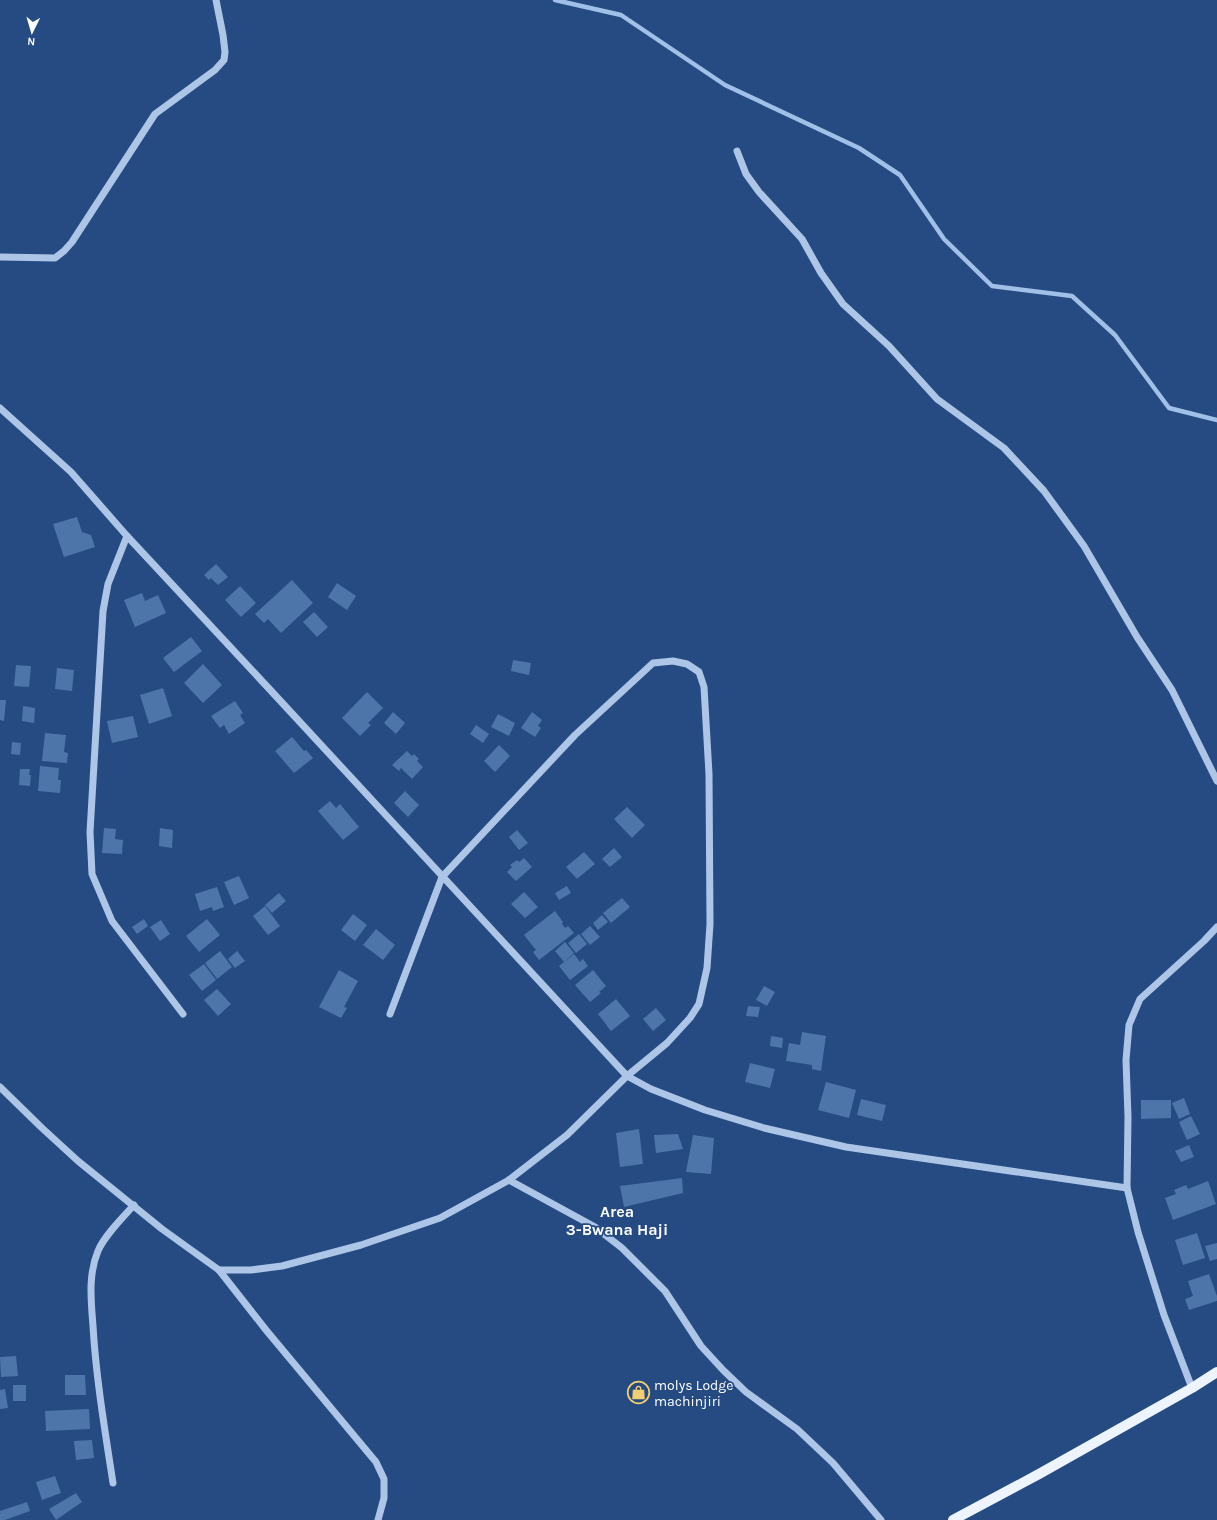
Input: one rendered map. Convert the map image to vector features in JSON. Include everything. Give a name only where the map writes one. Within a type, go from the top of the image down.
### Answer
[{"type":"main road","points":[[953,1520],[1039,1474],[1192,1388],[1217,1372]]},
{"type":"street","points":[[0,257],[55,258],[72,242],[156,114],[215,70],[224,60],[224,41],[216,0]]},
{"type":"street","points":[[736,151],[746,174],[759,192],[802,239],[821,273],[843,304],[889,346],[937,399],[1004,448],[1044,491],[1084,546],[1137,637],[1172,690],[1217,781]]},
{"type":"street","points":[[0,408],[71,472],[127,536],[627,1076],[651,1089],[705,1110],[764,1128],[846,1147],[1127,1188]]},
{"type":"street","points":[[127,536],[108,584],[103,611],[90,832],[92,874],[112,921],[183,1014]]},
{"type":"street","points":[[220,1270],[251,1270],[282,1266],[361,1245],[440,1218],[509,1180],[567,1135],[627,1076],[667,1043],[690,1018],[698,1004],[707,968],[710,924],[710,774],[704,687],[699,672],[687,664],[673,661],[653,663],[575,735],[442,877],[390,1014]]},
{"type":"street","points":[[1192,1388],[1164,1315],[1138,1232],[1127,1188],[1128,1117],[1126,1060],[1129,1025],[1140,999],[1204,941],[1217,926]]},
{"type":"street","points":[[0,1087],[42,1128],[78,1160],[162,1229],[220,1270],[266,1330],[376,1462],[384,1479],[384,1498],[378,1520]]},
{"type":"street","points":[[509,1180],[595,1228],[622,1248],[665,1292],[701,1346],[722,1370],[746,1392],[797,1429],[833,1463],[880,1520]]},
{"type":"street","points":[[113,1483],[95,1353],[91,1291],[92,1270],[99,1249],[115,1226],[134,1205]]},
{"type":"building","points":[[77,517],[82,532],[91,535],[95,547],[64,557],[53,524]]},
{"type":"building","points":[[216,564],[228,577],[218,585],[211,578],[209,580],[204,575]]},
{"type":"building","points":[[292,580],[313,603],[281,633],[268,619],[264,623],[255,614]]},
{"type":"building","points":[[337,583],[356,596],[347,610],[328,597]]},
{"type":"building","points":[[240,586],[256,603],[241,617],[225,600]]},
{"type":"building","points":[[142,593],[145,601],[158,595],[166,613],[135,627],[124,600]]},
{"type":"building","points":[[314,612],[328,627],[317,637],[303,622]]},
{"type":"building","points":[[191,637],[202,651],[174,672],[163,658]]},
{"type":"building","points":[[513,660],[531,663],[529,675],[511,671]]},
{"type":"building","points":[[203,664],[222,685],[203,703],[184,683]]},
{"type":"building","points":[[16,665],[31,666],[29,687],[14,686]]},
{"type":"building","points":[[57,668],[74,670],[72,691],[55,689]]},
{"type":"building","points":[[163,688],[172,716],[149,724],[140,695]]},
{"type":"building","points":[[367,692],[383,708],[368,723],[371,725],[360,736],[342,718]]},
{"type":"building","points":[[0,700],[6,700],[4,721],[0,720]]},
{"type":"building","points":[[235,701],[243,713],[240,715],[245,723],[229,734],[224,725],[220,728],[211,716]]},
{"type":"building","points":[[23,706],[35,708],[34,723],[22,721]]},
{"type":"building","points":[[393,712],[405,723],[396,734],[384,723]]},
{"type":"building","points":[[532,712],[542,720],[538,726],[541,728],[535,737],[521,728]]},
{"type":"building","points":[[498,714],[515,723],[509,736],[491,727]]},
{"type":"building","points":[[133,716],[138,737],[112,743],[107,721]]},
{"type":"building","points":[[476,725],[489,734],[483,743],[470,734]]},
{"type":"building","points":[[45,733],[66,735],[64,752],[68,753],[67,763],[42,761]]},
{"type":"building","points":[[292,737],[304,751],[306,750],[313,758],[294,773],[275,751]]},
{"type":"building","points":[[12,742],[21,743],[20,755],[11,754]]},
{"type":"building","points":[[499,745],[510,756],[495,772],[484,761]]},
{"type":"building","points":[[407,751],[412,756],[414,754],[419,759],[417,761],[423,767],[412,779],[401,768],[399,771],[392,765]]},
{"type":"building","points":[[40,766],[59,768],[58,780],[61,780],[60,793],[38,791]]},
{"type":"building","points":[[20,769],[30,769],[30,786],[19,785]]},
{"type":"building","points":[[405,791],[419,805],[408,817],[394,803]]},
{"type":"building","points":[[330,801],[336,808],[340,804],[359,827],[343,840],[318,811]]},
{"type":"building","points":[[627,807],[645,825],[632,838],[614,819]]},
{"type":"building","points":[[104,828],[116,829],[115,839],[123,840],[122,854],[102,853]]},
{"type":"building","points":[[160,828],[173,830],[172,848],[159,846]]},
{"type":"building","points":[[517,830],[528,843],[519,850],[509,837]]},
{"type":"building","points":[[614,848],[622,857],[610,867],[602,859]]},
{"type":"building","points":[[584,852],[595,864],[577,879],[566,867]]},
{"type":"building","points":[[524,858],[532,867],[516,881],[507,872],[512,867],[510,865],[517,860],[519,862]]},
{"type":"building","points":[[239,876],[249,898],[234,905],[224,882]]},
{"type":"building","points":[[567,886],[571,893],[559,900],[555,893]]},
{"type":"building","points":[[217,887],[224,907],[213,911],[212,907],[200,911],[195,894]]},
{"type":"building","points":[[524,892],[538,907],[525,918],[511,904]]},
{"type":"building","points":[[279,893],[286,901],[272,913],[265,905]]},
{"type":"building","points":[[622,898],[630,907],[611,923],[603,913]]},
{"type":"building","points":[[265,906],[280,926],[268,935],[253,916]]},
{"type":"building","points":[[555,911],[563,922],[562,924],[565,928],[568,926],[574,933],[539,960],[533,952],[536,950],[524,935]]},
{"type":"building","points":[[353,914],[367,925],[355,941],[341,930]]},
{"type":"building","points":[[602,915],[608,922],[598,930],[593,923]]},
{"type":"building","points":[[144,919],[148,926],[137,934],[132,927]]},
{"type":"building","points":[[207,919],[220,935],[199,952],[186,936]]},
{"type":"building","points":[[161,920],[170,934],[160,941],[150,927]]},
{"type":"building","points":[[590,926],[600,937],[590,945],[581,934]]},
{"type":"building","points":[[376,929],[395,945],[383,960],[363,945]]},
{"type":"building","points":[[579,934],[587,944],[576,953],[568,943]]},
{"type":"building","points":[[565,942],[574,953],[564,962],[555,951]]},
{"type":"building","points":[[220,951],[232,967],[217,979],[205,963]]},
{"type":"building","points":[[237,951],[245,961],[235,968],[228,959]]},
{"type":"building","points":[[574,954],[580,962],[583,959],[588,966],[570,980],[559,966]]},
{"type":"building","points":[[204,964],[216,980],[202,991],[189,975]]},
{"type":"building","points":[[339,970],[358,981],[344,1007],[347,1008],[341,1018],[319,1007]]},
{"type":"building","points":[[593,970],[606,986],[599,992],[601,993],[590,1002],[575,985]]},
{"type":"building","points":[[764,986],[775,992],[767,1006],[756,1000]]},
{"type":"building","points":[[217,989],[231,1004],[218,1016],[204,1000]]},
{"type":"building","points":[[616,999],[630,1016],[611,1031],[598,1014]]},
{"type":"building","points":[[748,1006],[760,1007],[758,1017],[746,1016]]},
{"type":"building","points":[[656,1008],[666,1020],[653,1031],[643,1019]]},
{"type":"building","points":[[802,1032],[826,1036],[821,1071],[812,1069],[812,1065],[786,1061],[789,1043],[800,1045]]},
{"type":"building","points":[[771,1036],[783,1038],[782,1048],[770,1046]]},
{"type":"building","points":[[750,1063],[775,1069],[770,1088],[745,1082]]},
{"type":"building","points":[[826,1082],[856,1090],[849,1118],[818,1110]]},
{"type":"building","points":[[1184,1098],[1190,1114],[1179,1119],[1172,1103]]},
{"type":"building","points":[[861,1099],[886,1105],[882,1121],[857,1115]]},
{"type":"building","points":[[1141,1100],[1171,1100],[1171,1118],[1141,1119]]},
{"type":"building","points":[[1191,1116],[1200,1134],[1187,1140],[1179,1122]]},
{"type":"building","points":[[639,1129],[643,1164],[620,1167],[616,1133]]},
{"type":"building","points":[[678,1134],[683,1149],[656,1153],[654,1135]]},
{"type":"building","points":[[693,1135],[714,1138],[711,1174],[686,1172]]},
{"type":"building","points":[[1189,1145],[1194,1157],[1181,1162],[1175,1151]]},
{"type":"building","points":[[682,1178],[683,1193],[624,1207],[620,1186]]},
{"type":"building","points":[[1208,1181],[1216,1204],[1173,1220],[1165,1198],[1176,1194],[1174,1190],[1186,1185],[1188,1189]]},
{"type":"building","points":[[1197,1233],[1205,1258],[1183,1265],[1175,1240]]},
{"type":"building","points":[[1217,1243],[1217,1259],[1210,1261],[1205,1246]]},
{"type":"building","points":[[1209,1274],[1217,1296],[1217,1301],[1189,1310],[1185,1299],[1193,1296],[1188,1281]]},
{"type":"building","points":[[16,1356],[18,1376],[1,1377],[0,1357]]},
{"type":"building","points":[[65,1375],[85,1375],[86,1395],[65,1395]]},
{"type":"building","points":[[13,1385],[26,1385],[26,1401],[13,1401]]},
{"type":"building","points":[[5,1389],[8,1408],[0,1409],[0,1390]]},
{"type":"building","points":[[89,1409],[90,1429],[46,1431],[45,1411]]},
{"type":"building","points":[[92,1440],[94,1458],[76,1460],[74,1441]]},
{"type":"building","points":[[55,1476],[61,1493],[42,1500],[36,1482]]},
{"type":"building","points":[[76,1493],[82,1502],[56,1520],[49,1509]]},
{"type":"building","points":[[27,1502],[30,1511],[5,1520],[0,1520],[0,1511]]},
{"type":"waterway","points":[[555,0],[621,15],[725,85],[859,148],[900,175],[944,239],[992,286],[1072,296],[1115,335],[1169,408],[1217,420]]},
{"type":"place","name":"molys Lodge machinjiri","points":[[639,1393]]},
{"type":"district","name":"Area 3-Bwana Haji","points":[[617,1220]]}]
